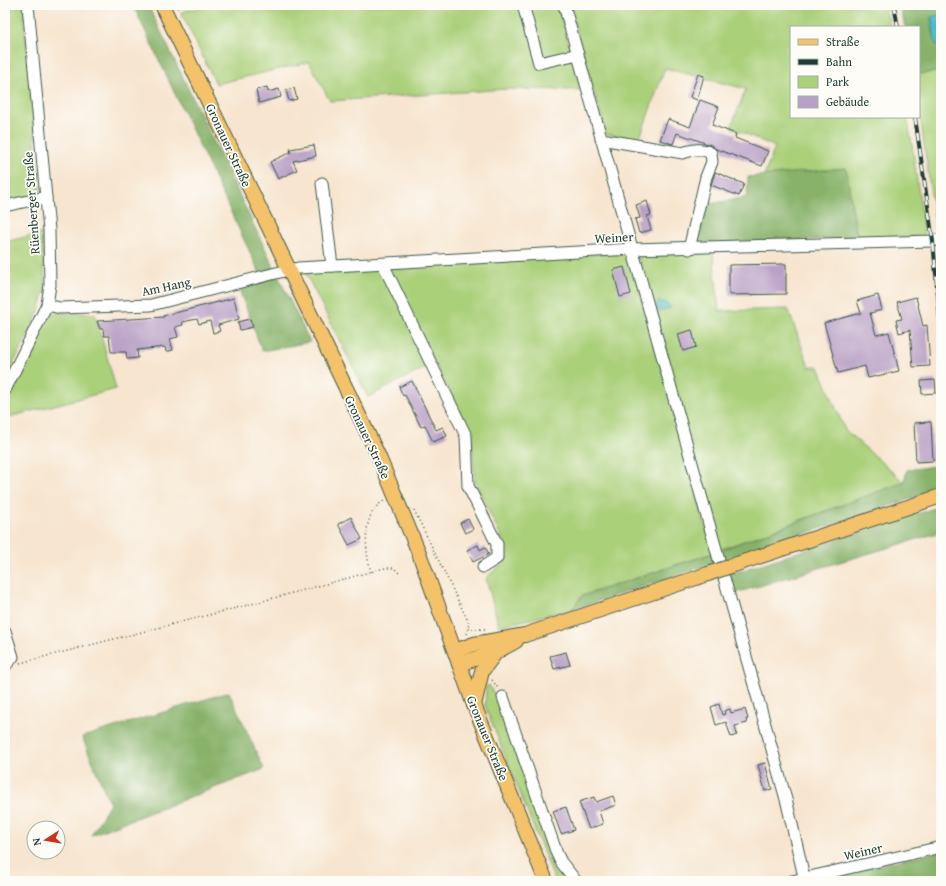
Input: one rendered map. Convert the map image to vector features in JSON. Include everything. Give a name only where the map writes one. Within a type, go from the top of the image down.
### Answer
[{"type":"main road","name":"Gronauer Straße","points":[[162,5],[378,455],[419,553],[474,705],[546,881]]},
{"type":"main road","points":[[454,651],[474,644],[525,635],[939,497]]},
{"type":"main road","points":[[459,664],[496,652],[525,635]]},
{"type":"main road","points":[[474,705],[482,671],[496,652]]},
{"type":"street","name":"Rüenberger Straße","points":[[5,390],[47,305],[50,285],[49,230],[28,5]]},
{"type":"street","points":[[523,5],[539,63],[578,54]]},
{"type":"street","points":[[564,5],[787,803],[805,880]]},
{"type":"street","points":[[602,139],[683,153],[691,149],[706,150],[711,153],[712,162],[706,177],[689,249]]},
{"type":"street","points":[[322,183],[332,266]]},
{"type":"street","points":[[5,206],[46,197]]},
{"type":"street","name":"Weiner","points":[[289,270],[332,266],[632,249],[689,249],[932,241],[941,239]]},
{"type":"street","points":[[383,264],[466,436],[468,486],[496,544],[497,558],[483,567]]},
{"type":"street","name":"Am Hang","points":[[47,305],[60,308],[151,306],[289,270]]},
{"type":"street","points":[[5,631],[13,657],[7,665]]},
{"type":"street","points":[[503,697],[557,854],[561,862],[576,881]]},
{"type":"street","name":"Weiner","points":[[792,881],[805,880],[941,847]]},
{"type":"path","points":[[371,572],[367,560],[366,545],[370,515],[380,503],[395,497]]},
{"type":"path","points":[[7,665],[35,660],[385,568],[394,568],[400,574]]},
{"type":"green space","points":[[5,5],[23,5],[40,195],[5,203]]},
{"type":"green space","points":[[133,5],[148,5],[310,342],[262,351],[239,289],[263,280]]},
{"type":"green space","points":[[211,5],[558,5],[581,90],[507,89],[330,101],[309,62],[216,84],[181,12]]},
{"type":"green space","points":[[569,5],[885,5],[890,26],[790,26],[790,118],[907,118],[925,237],[857,238],[846,168],[764,176],[775,147],[731,127],[746,89],[665,68],[639,140],[606,134]]},
{"type":"green space","points":[[929,5],[941,5],[941,15],[931,18],[935,43],[941,48],[941,71],[920,74],[920,26],[905,26],[901,10]]},
{"type":"green space","points":[[941,71],[941,235],[937,236],[920,115],[920,74]]},
{"type":"green space","points":[[846,168],[857,238],[696,244],[705,205],[747,197],[748,177]]},
{"type":"green space","points":[[42,233],[45,289],[39,311],[5,381],[5,242]]},
{"type":"green space","points":[[629,252],[713,553],[582,596],[571,610],[499,626],[486,578],[505,561],[504,543],[475,482],[471,435],[387,268]]},
{"type":"green space","points":[[713,252],[719,311],[788,309],[809,367],[819,367],[845,430],[904,482],[719,550],[638,255]]},
{"type":"green space","points":[[382,268],[429,366],[368,397],[305,272]]},
{"type":"green space","points":[[48,312],[95,314],[116,389],[5,418],[5,397]]},
{"type":"green space","points":[[941,465],[941,489],[571,610],[582,596],[713,553],[904,482],[907,470]]},
{"type":"green space","points":[[941,506],[941,532],[732,594],[727,575]]},
{"type":"green space","points":[[489,685],[499,702],[554,857],[572,881],[555,881],[485,706],[486,687]]},
{"type":"green space","points":[[229,692],[264,769],[91,835],[110,804],[82,737]]},
{"type":"green space","points":[[941,851],[941,881],[940,879],[925,877],[919,881],[807,881]]},
{"type":"water","points":[[941,15],[941,48],[935,43],[931,17]]},
{"type":"water","points":[[659,301],[667,303],[671,308],[659,311],[657,310],[656,304]]},
{"type":"building","points":[[698,74],[704,76],[697,100],[690,97]]},
{"type":"building","points":[[267,87],[268,92],[279,89],[281,97],[259,103],[256,90]]},
{"type":"building","points":[[294,88],[297,99],[289,101],[286,90]]},
{"type":"building","points":[[700,100],[719,107],[712,125],[736,134],[735,138],[768,151],[762,166],[677,133],[673,144],[660,140],[668,119],[690,127]]},
{"type":"building","points":[[314,145],[316,156],[293,161],[297,170],[278,179],[270,162],[291,152],[290,149]]},
{"type":"building","points":[[715,172],[744,184],[739,196],[711,185]]},
{"type":"building","points":[[647,201],[651,215],[647,216],[651,230],[639,233],[635,219],[640,218],[636,205]]},
{"type":"building","points":[[786,264],[786,294],[729,295],[729,265]]},
{"type":"building","points":[[624,267],[631,294],[620,297],[613,270]]},
{"type":"building","points":[[878,295],[882,310],[870,313],[876,335],[889,332],[899,371],[868,378],[865,366],[838,373],[824,323],[861,313],[857,301]]},
{"type":"building","points":[[916,297],[923,326],[927,325],[930,366],[913,367],[910,330],[899,333],[896,320],[902,319],[897,302]]},
{"type":"building","points":[[234,298],[239,319],[218,325],[220,331],[213,333],[210,321],[199,324],[197,319],[182,322],[183,325],[175,327],[178,337],[170,339],[173,350],[166,352],[165,347],[137,350],[138,358],[127,359],[126,352],[111,352],[109,336],[104,336],[103,329],[100,329],[97,321],[164,317],[163,316]]},
{"type":"building","points":[[250,319],[253,327],[240,330],[238,322]]},
{"type":"building","points":[[692,330],[696,347],[683,351],[678,334]]},
{"type":"building","points":[[935,380],[936,393],[922,394],[921,381]]},
{"type":"building","points":[[412,381],[436,430],[443,427],[447,436],[433,442],[425,425],[421,427],[405,395],[403,396],[399,387]]},
{"type":"building","points":[[931,422],[933,461],[916,462],[914,423]]},
{"type":"building","points":[[351,517],[362,539],[349,545],[338,524]]},
{"type":"building","points":[[468,519],[473,529],[465,533],[460,523]]},
{"type":"building","points":[[478,545],[480,550],[485,547],[489,554],[473,562],[467,550]]},
{"type":"building","points":[[566,652],[570,665],[554,669],[550,656]]},
{"type":"building","points":[[719,704],[722,715],[725,714],[724,711],[730,709],[731,713],[745,709],[748,719],[746,719],[747,723],[735,726],[737,735],[731,737],[726,722],[716,725],[711,707]]},
{"type":"building","points":[[765,763],[772,789],[765,791],[758,765]]},
{"type":"building","points":[[613,796],[616,805],[599,811],[603,824],[589,829],[579,802],[594,797],[596,802]]},
{"type":"building","points":[[566,807],[574,830],[561,834],[553,811]]},
{"type":"railway","points":[[894,5],[898,26]]},
{"type":"railway","points":[[915,118],[933,241],[941,331]]}]
